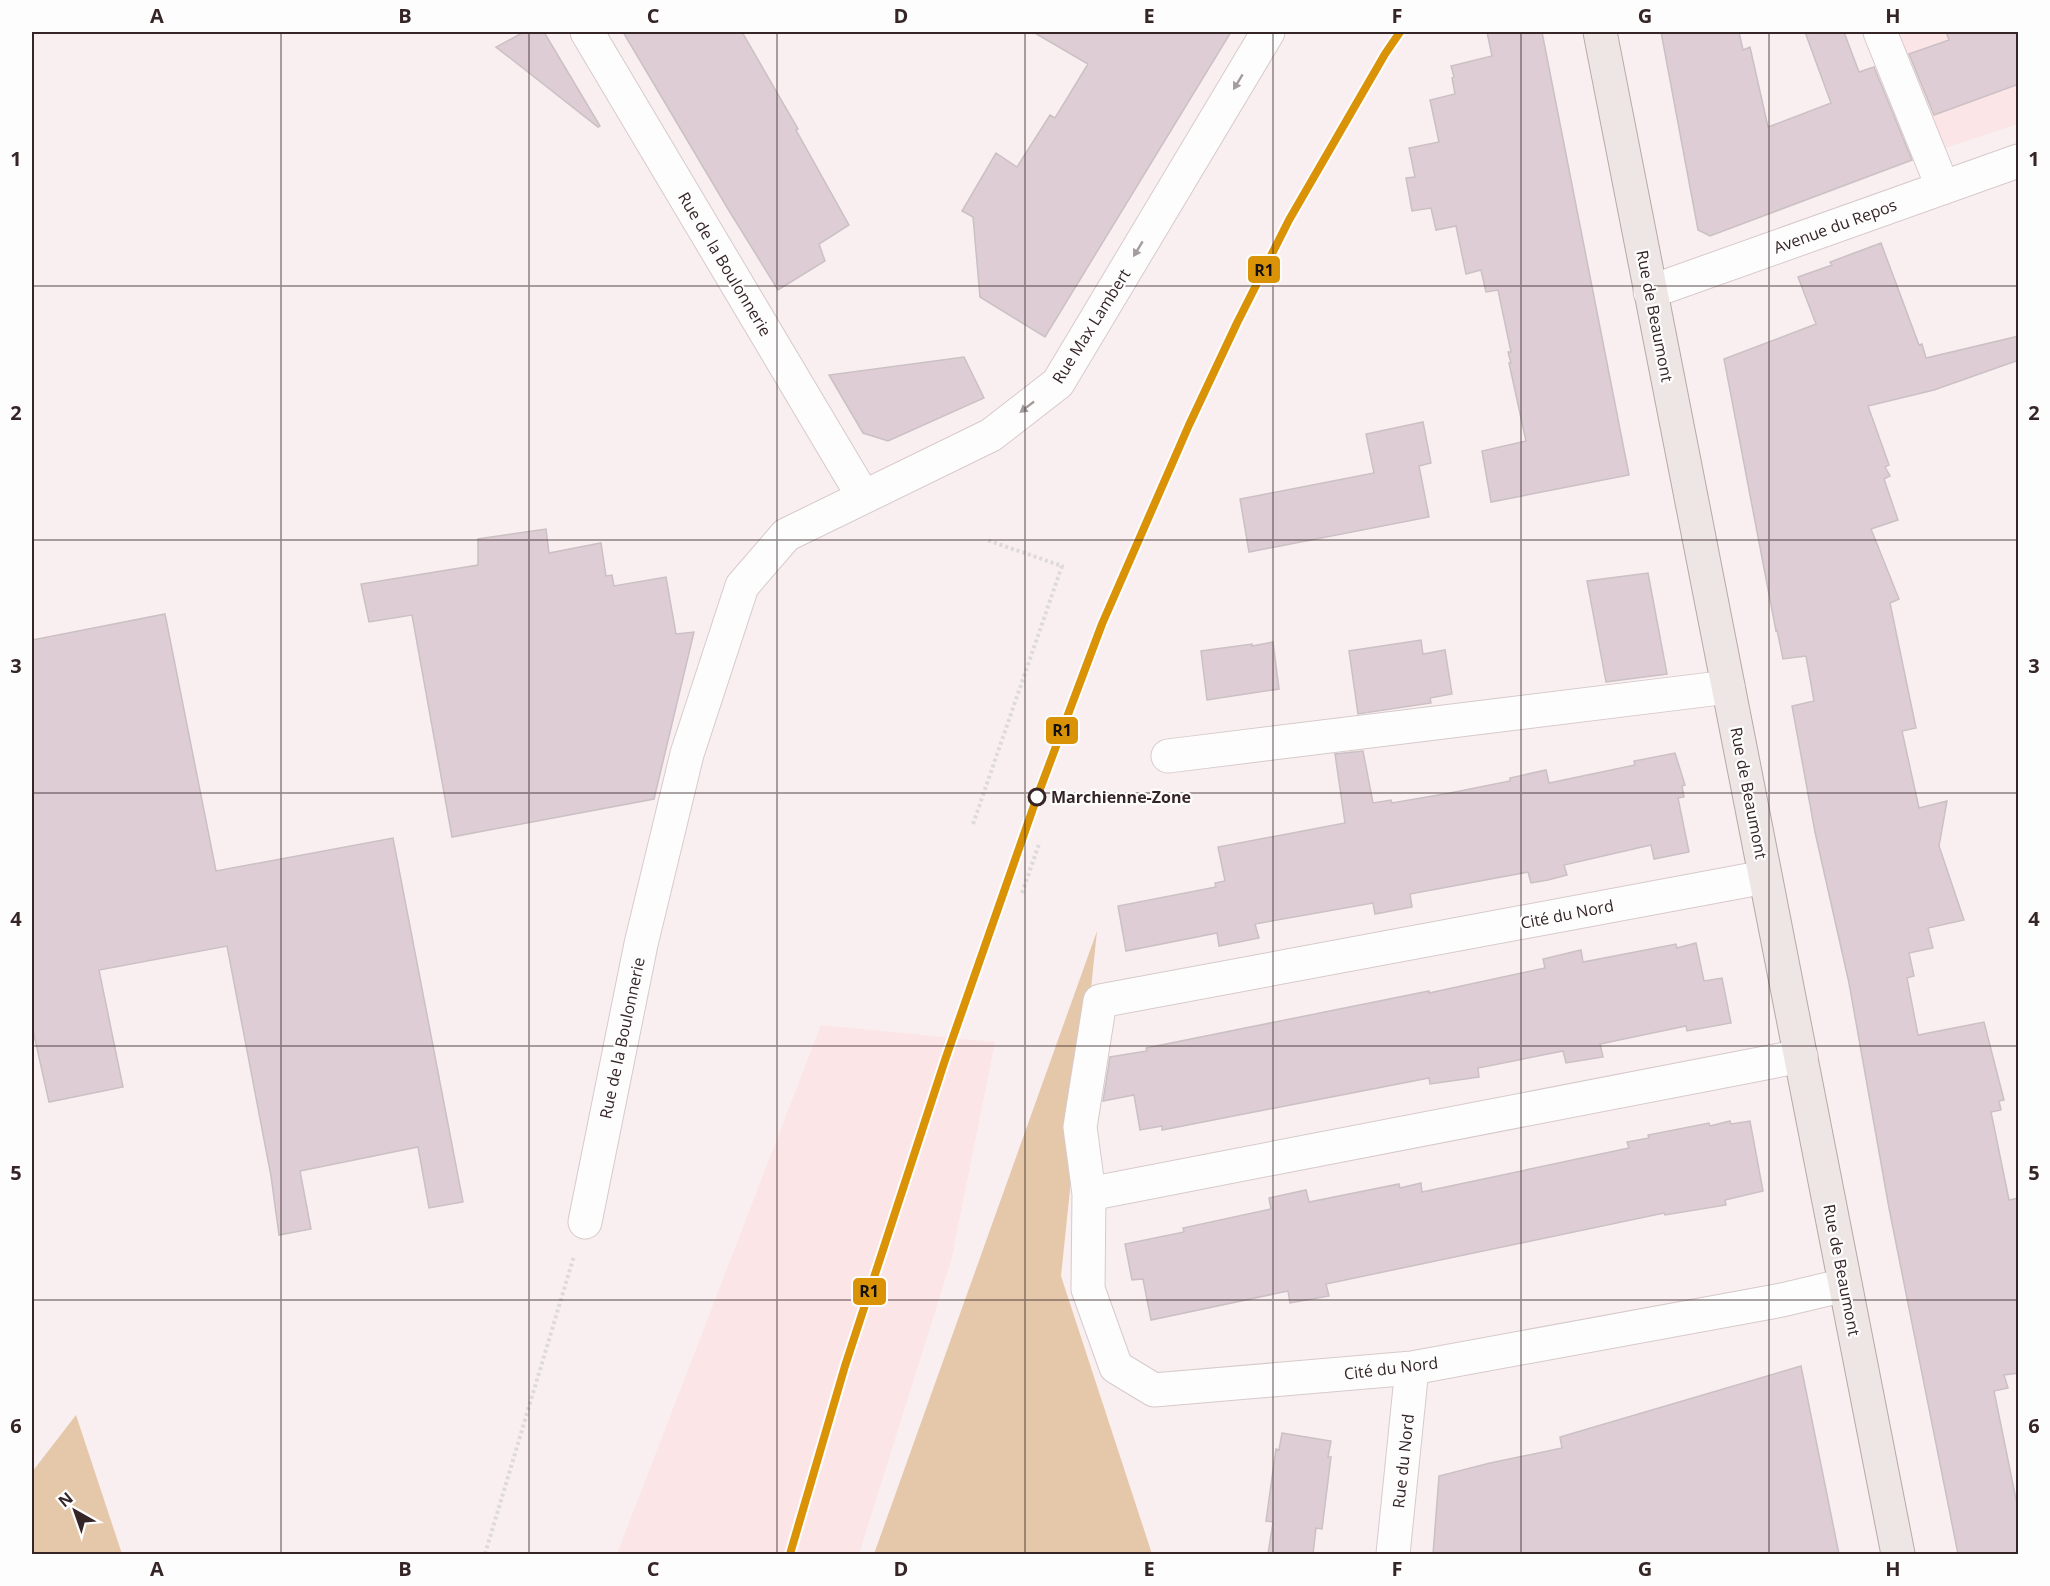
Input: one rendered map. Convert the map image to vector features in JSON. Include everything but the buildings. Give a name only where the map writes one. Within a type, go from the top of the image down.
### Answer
[{"type":"main road","name":"Rue de Beaumont","points":[[1600,32],[1898,1554]]},
{"type":"street","name":"Rue de la Boulonnerie","points":[[587,32],[863,496]]},
{"type":"street","name":"Rue Max Lambert","points":[[786,535],[991,435],[1058,383],[1268,32]]},
{"type":"street","points":[[1880,32],[1943,188]]},
{"type":"street","name":"Avenue du Repos","points":[[1650,292],[2019,161]]},
{"type":"street","name":"Rue de la Boulonnerie","points":[[585,1222],[641,944],[687,754],[742,586],[786,535]]},
{"type":"street","points":[[1168,756],[1728,687]]},
{"type":"street","name":"Cité du Nord","points":[[1765,877],[1101,1001],[1080,1127],[1089,1194],[1088,1289],[1116,1367],[1154,1390],[1412,1368],[1782,1300],[1845,1285]]},
{"type":"street","points":[[1089,1194],[1800,1056]]},
{"type":"street","name":"Rue du Nord","points":[[1393,1554],[1412,1368]]},
{"type":"path","points":[[973,824],[1062,566],[987,540]]},
{"type":"path","points":[[1022,893],[1040,844]]},
{"type":"path","points":[[485,1554],[585,1222]]},
{"type":"shaded area","points":[[1897,32],[2018,32],[2018,124],[1942,149]]},
{"type":"shaded area","points":[[1097,931],[1061,1276],[1152,1554],[874,1554]]},
{"type":"shaded area","points":[[821,1025],[995,1042],[951,1261],[859,1554],[617,1554]]},
{"type":"shaded area","points":[[76,1415],[122,1554],[32,1554],[32,1472]]},
{"type":"transit line","name":"R1","points":[[790,1554],[845,1366],[945,1060],[1037,797],[1102,624],[1189,425],[1237,323],[1289,220],[1400,32]]},
{"type":"place","name":"Marchienne-Zone","points":[[1037,797]]}]
